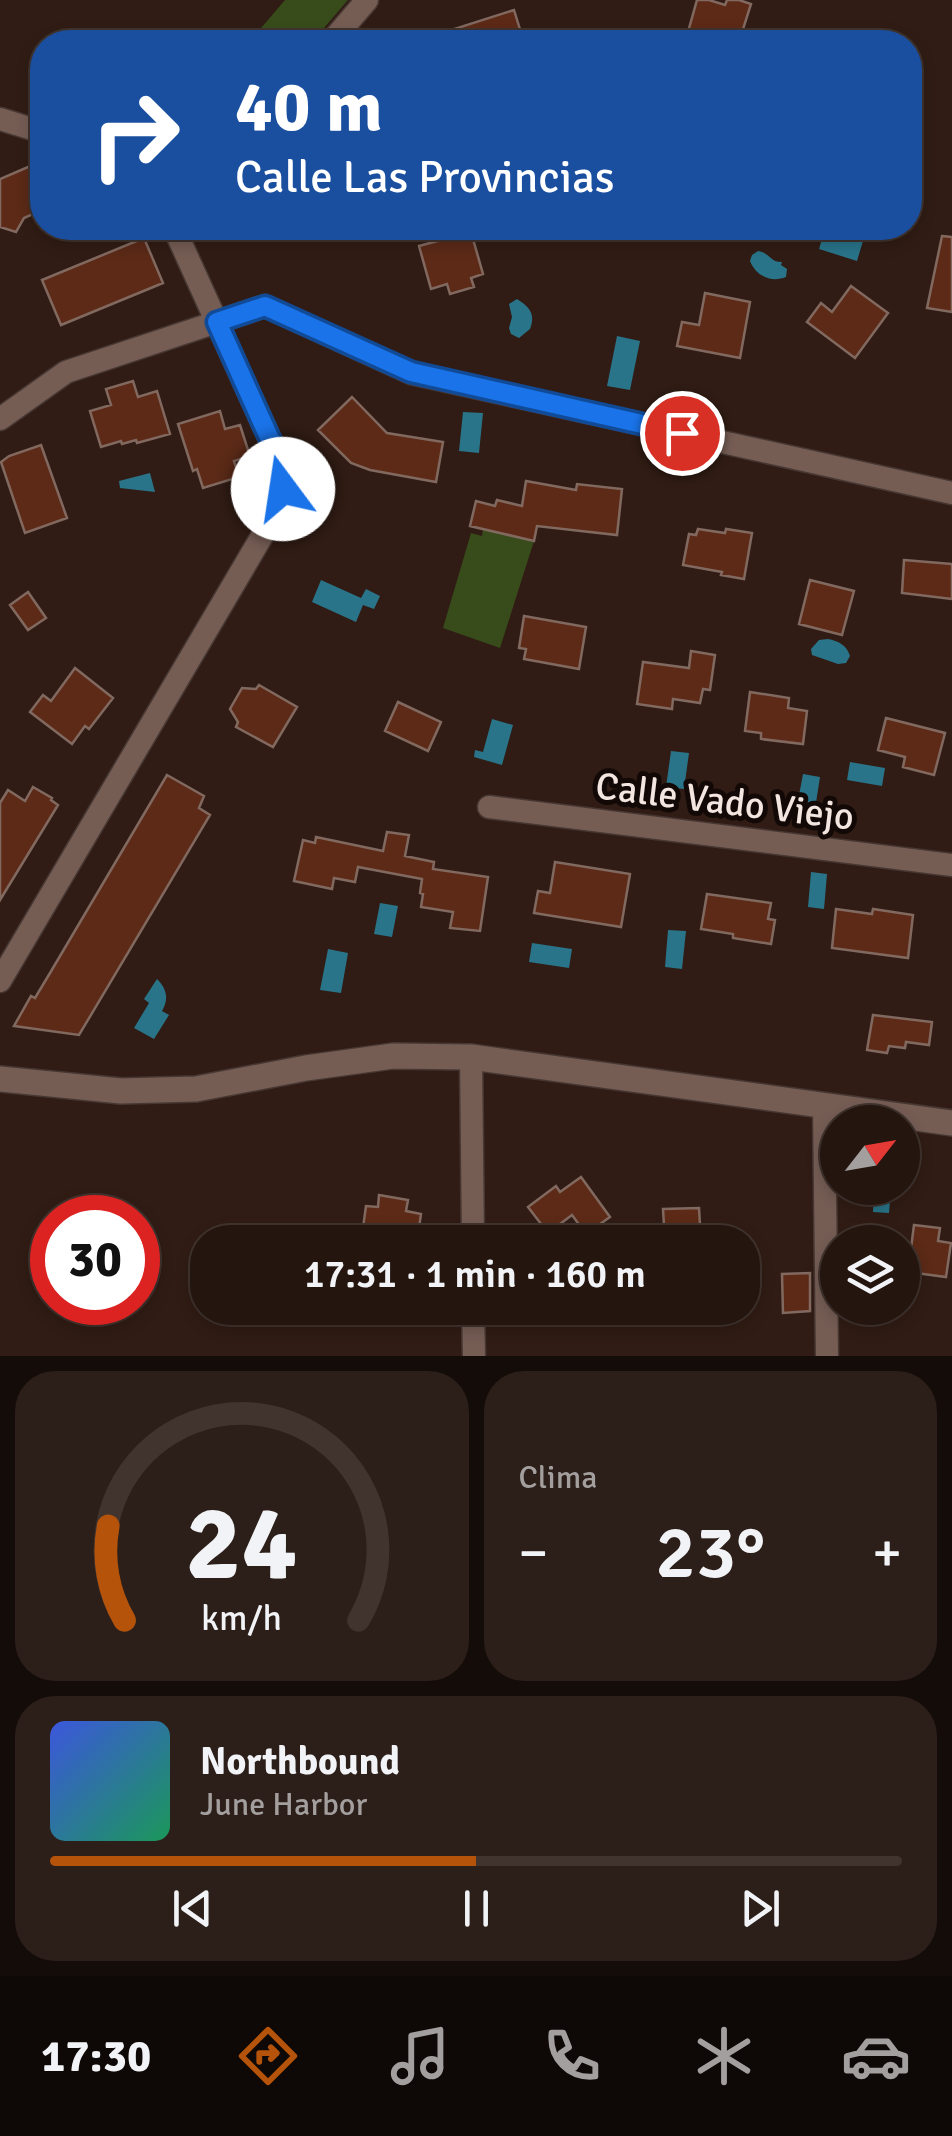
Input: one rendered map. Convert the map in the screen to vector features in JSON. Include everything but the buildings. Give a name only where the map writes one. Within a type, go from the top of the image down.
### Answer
[{"type":"main road","points":[[0,1078],[121,1091],[196,1088],[392,1056],[472,1057],[820,1105]]},
{"type":"main road","points":[[920,1120],[952,1124]]},
{"type":"street","points":[[341,30],[366,0]]},
{"type":"street","points":[[0,119],[30,128]]},
{"type":"street","points":[[0,981],[275,514],[283,489],[282,466],[179,240]]},
{"type":"street","points":[[0,420],[66,372],[265,306],[411,372],[952,493]]},
{"type":"street","name":"Calle Vado Viejo","points":[[489,807],[952,865]]},
{"type":"street","points":[[472,1057],[473,1225]]},
{"type":"street","points":[[826,1205],[828,1356]]},
{"type":"street","points":[[473,1325],[474,1356]]},
{"type":"green space","points":[[285,0],[348,0],[322,30],[259,30]]},
{"type":"green space","points":[[483,529],[534,541],[500,648],[443,628],[471,533],[482,536]]},
{"type":"water","points":[[822,240],[863,241],[857,261],[819,249]]},
{"type":"water","points":[[758,251],[782,262],[787,269],[786,277],[770,279],[756,271],[750,261]]},
{"type":"water","points":[[517,299],[532,315],[530,329],[519,338],[509,328],[509,304]]},
{"type":"water","points":[[617,336],[640,341],[630,390],[607,386]]},
{"type":"water","points":[[463,412],[483,413],[479,453],[459,451]]},
{"type":"water","points":[[150,473],[155,492],[120,488],[119,481]]},
{"type":"water","points":[[321,580],[361,598],[366,589],[380,596],[374,609],[363,605],[356,622],[312,602]]},
{"type":"water","points":[[828,639],[847,649],[850,656],[846,663],[812,655],[811,649],[819,640]]},
{"type":"water","points":[[492,719],[513,725],[502,765],[474,757],[475,750],[483,752]]},
{"type":"water","points":[[671,751],[689,753],[684,789],[666,787]]},
{"type":"water","points":[[850,762],[885,768],[882,786],[847,780]]},
{"type":"water","points":[[803,774],[820,777],[815,809],[797,806]]},
{"type":"water","points":[[811,872],[827,874],[824,909],[808,907]]},
{"type":"water","points":[[380,903],[398,906],[392,937],[374,934]]},
{"type":"water","points":[[668,930],[686,931],[682,969],[665,967]]},
{"type":"water","points":[[532,943],[572,949],[569,968],[529,962]]},
{"type":"water","points":[[328,949],[348,953],[341,993],[320,990]]},
{"type":"water","points":[[157,979],[166,994],[162,1011],[169,1015],[154,1039],[134,1028],[149,1003],[144,999]]},
{"type":"water","points":[[873,1205],[890,1205],[889,1213],[873,1212]]},
{"type":"route","points":[[283,489],[282,466],[217,322],[265,306],[411,372],[682,433]]}]
